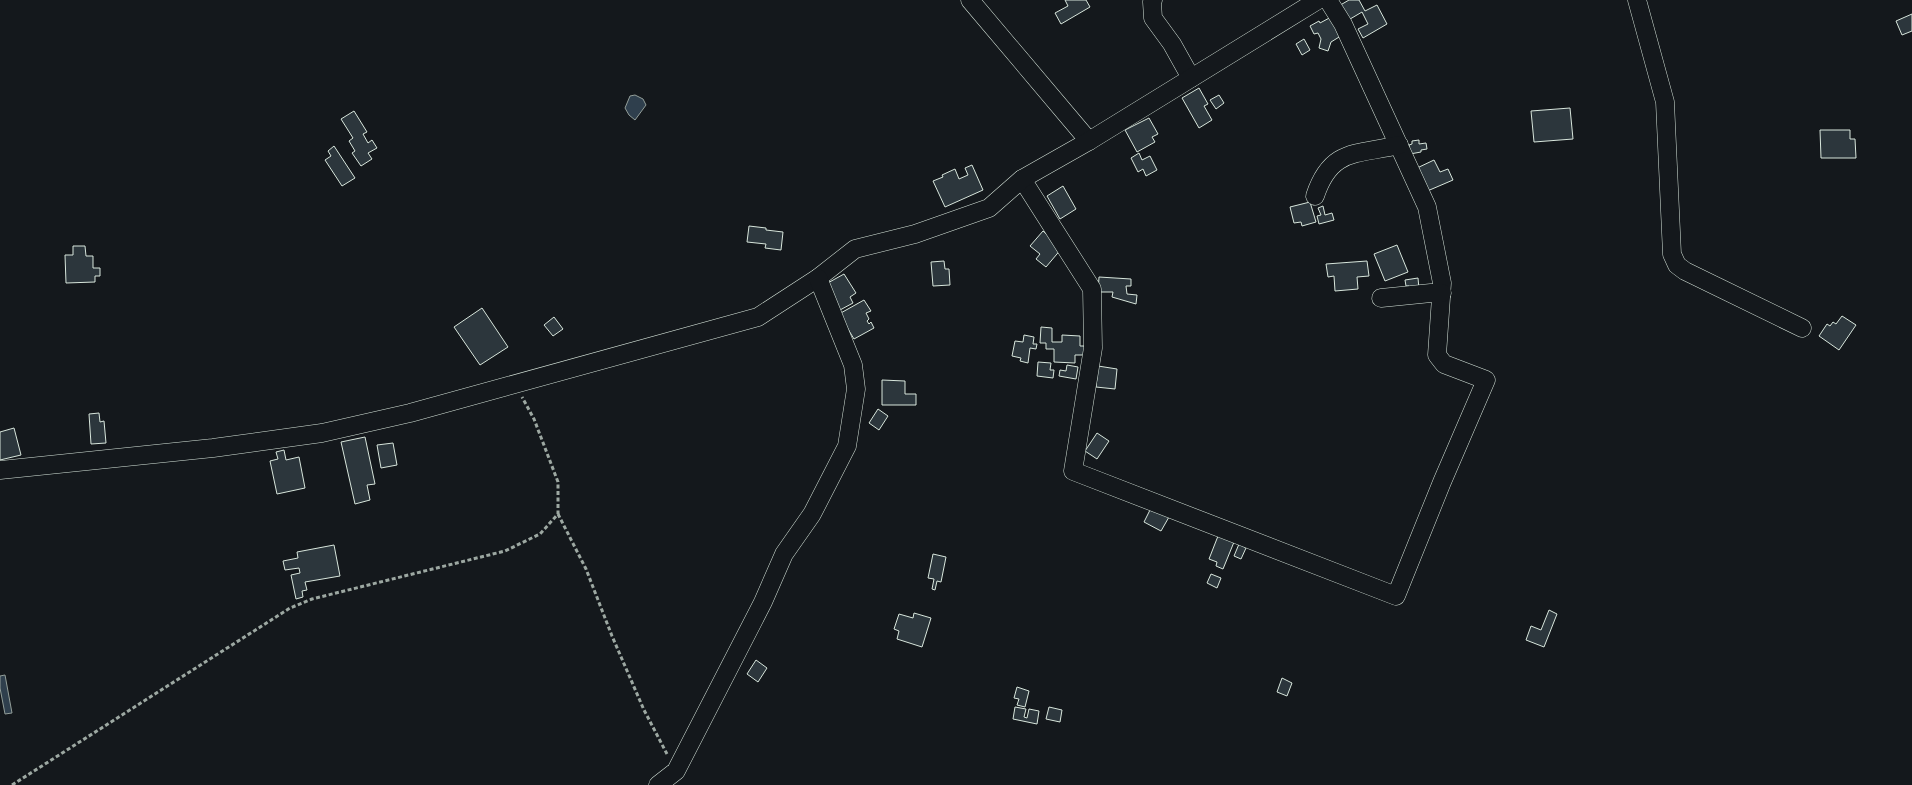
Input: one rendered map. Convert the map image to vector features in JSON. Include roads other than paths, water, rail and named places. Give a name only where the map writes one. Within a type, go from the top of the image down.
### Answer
[{"type":"street","points":[[970,0],[1089,141]]},
{"type":"street","points":[[1153,0],[1153,18],[1172,44],[1191,78]]},
{"type":"street","points":[[0,470],[213,448],[322,433],[410,413],[758,318],[818,278],[855,249],[915,234],[988,208],[1022,179],[1089,141],[1318,0]]},
{"type":"street","points":[[1022,179],[1092,289],[1093,348],[1073,471],[1396,596],[1486,380],[1444,364],[1437,355],[1442,283],[1427,207],[1343,24],[1328,0]]},
{"type":"street","points":[[1637,0],[1665,102],[1672,254],[1677,265],[1685,272],[1802,328]]},
{"type":"street","points":[[1315,196],[1320,181],[1330,166],[1337,160],[1353,154],[1399,145]]},
{"type":"street","points":[[658,785],[676,771],[763,602],[784,554],[812,514],[846,446],[856,389],[853,365],[818,278]]},
{"type":"street","points":[[1381,298],[1442,293]]},
{"type":"water","points":[[635,95],[643,99],[646,105],[635,120],[625,108],[630,96]]},
{"type":"water","points":[[5,675],[12,713],[5,714],[0,688],[0,676]]}]
